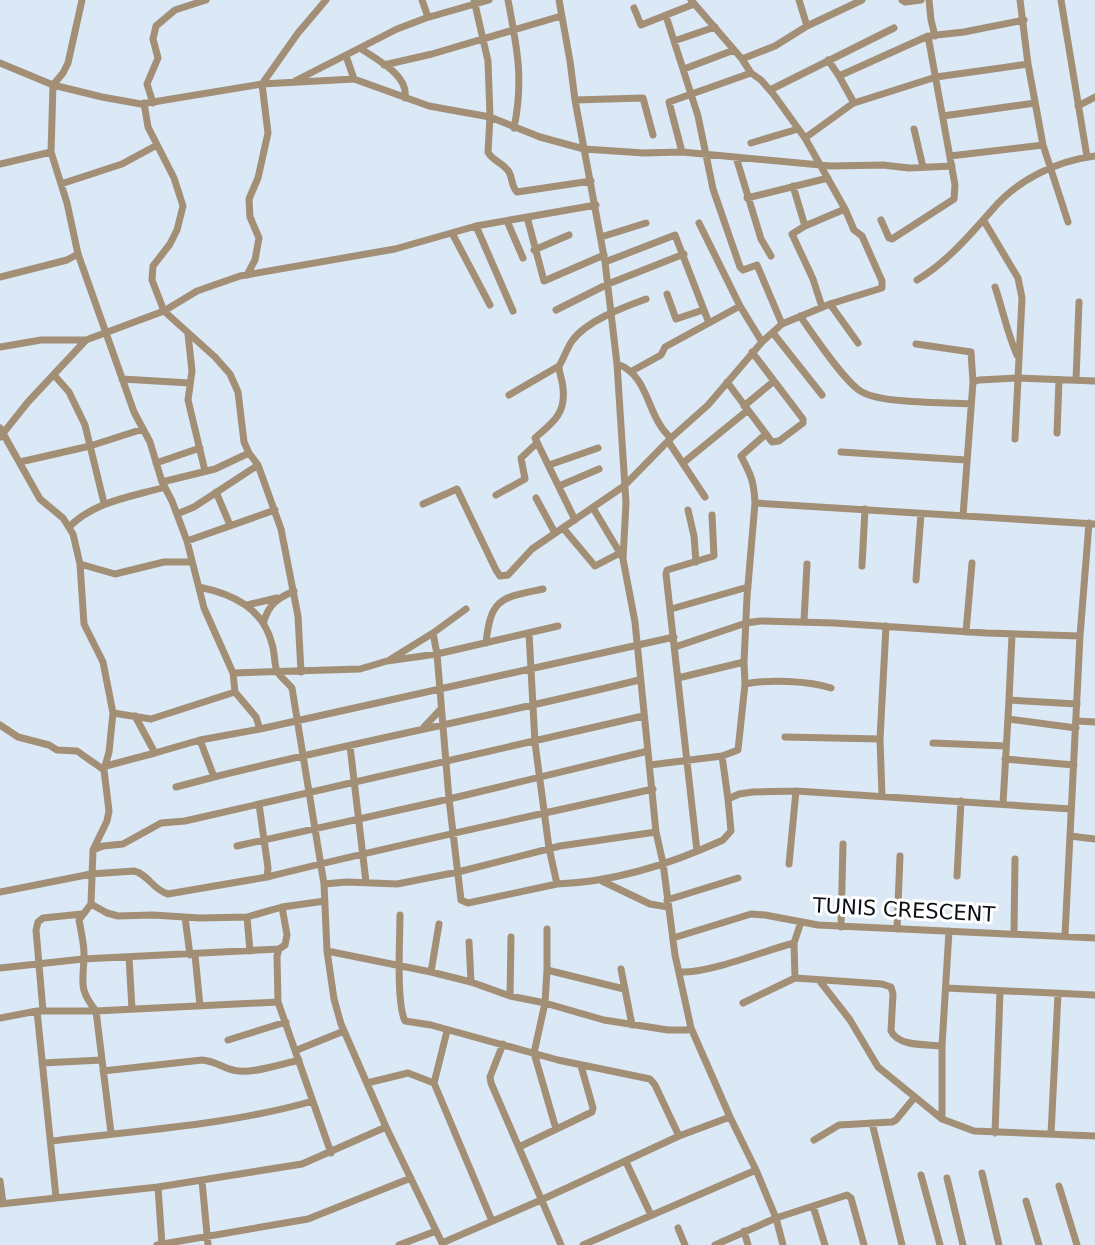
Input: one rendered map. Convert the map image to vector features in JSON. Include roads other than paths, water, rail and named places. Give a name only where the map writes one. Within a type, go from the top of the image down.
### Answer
[{"type":"street","points":[[82,0],[68,63],[53,85],[51,152],[78,254],[134,412],[187,541],[204,608],[233,673],[235,692],[256,717],[260,729]]},
{"type":"street","points":[[153,103],[147,84],[159,58],[153,38],[156,26],[175,10],[206,0]]},
{"type":"street","points":[[422,0],[428,17]]},
{"type":"street","points":[[294,81],[397,29],[474,2],[489,0]]},
{"type":"street","points":[[508,0],[519,59],[520,83],[514,128]]},
{"type":"street","points":[[559,0],[605,258],[617,364],[626,503],[622,556],[637,646],[656,832],[673,938],[691,1028],[756,1170],[776,1218],[783,1245]]},
{"type":"street","points":[[799,0],[807,26]]},
{"type":"street","points":[[839,0],[843,10]]},
{"type":"street","points":[[743,59],[775,46],[807,26],[862,0]]},
{"type":"street","points":[[902,0],[921,0]]},
{"type":"street","points":[[881,220],[892,239],[947,205],[956,193],[936,77],[929,0]]},
{"type":"street","points":[[1020,0],[1028,64],[1043,145],[1068,222]]},
{"type":"street","points":[[917,280],[946,258],[984,221],[993,208],[1023,183],[1050,167],[1091,156],[1078,106],[1061,0]]},
{"type":"street","points":[[247,275],[255,260],[259,238],[250,217],[249,199],[258,178],[268,134],[262,84],[320,2]]},
{"type":"street","points":[[474,2],[488,61],[490,158],[509,172],[515,192],[591,181]]},
{"type":"street","points":[[423,505],[457,489],[500,576],[508,575],[532,549],[625,486],[708,405],[752,352],[782,324],[882,288],[862,236],[854,230],[805,138],[770,90],[751,73],[743,59],[715,27],[692,2],[641,25],[634,8]]},
{"type":"street","points":[[384,65],[561,16]]},
{"type":"street","points":[[666,16],[692,95],[713,189],[742,270],[757,265],[782,324]]},
{"type":"street","points":[[839,76],[931,36],[1024,20]]},
{"type":"street","points":[[674,41],[715,27]]},
{"type":"street","points":[[770,90],[894,28]]},
{"type":"street","points":[[360,48],[403,81],[405,98]]},
{"type":"street","points":[[684,69],[734,50]]},
{"type":"street","points":[[346,56],[354,79]]},
{"type":"street","points":[[828,60],[852,104]]},
{"type":"street","points":[[0,63],[53,85],[102,97],[145,103],[262,84],[354,79],[429,106],[490,117],[514,128],[584,149],[644,153],[682,152],[821,165],[951,166]]},
{"type":"street","points":[[805,138],[852,104],[936,77],[1028,64]]},
{"type":"street","points":[[682,152],[669,102],[751,73]]},
{"type":"street","points":[[1078,106],[1095,97]]},
{"type":"street","points":[[575,100],[643,98],[653,135]]},
{"type":"street","points":[[145,103],[148,127],[174,178],[183,206],[177,230],[151,273],[164,311],[203,345],[230,374],[238,392],[242,433],[249,453],[258,465],[275,510],[294,591],[300,630],[301,672]]},
{"type":"street","points":[[943,116],[1035,103]]},
{"type":"street","points":[[751,143],[798,129]]},
{"type":"street","points":[[914,129],[923,167]]},
{"type":"street","points":[[61,184],[122,164],[157,145]]},
{"type":"street","points":[[950,156],[1043,145]]},
{"type":"street","points":[[0,164],[51,152]]},
{"type":"street","points":[[736,157],[761,239],[771,256]]},
{"type":"street","points":[[747,198],[828,178]]},
{"type":"street","points":[[793,186],[805,226]]},
{"type":"street","points":[[0,347],[41,340],[86,340],[164,311],[197,291],[247,275],[395,249],[476,226],[596,205]]},
{"type":"street","points":[[845,209],[792,234],[826,306],[858,343]]},
{"type":"street","points":[[527,217],[544,281],[675,235],[709,323]]},
{"type":"street","points":[[507,220],[523,258]]},
{"type":"street","points":[[984,221],[1018,278],[1022,298],[1015,439]]},
{"type":"street","points":[[601,237],[646,223]]},
{"type":"street","points":[[699,223],[740,306],[762,342]]},
{"type":"street","points":[[476,226],[513,311]]},
{"type":"street","points":[[452,233],[490,305]]},
{"type":"street","points":[[534,250],[569,235]]},
{"type":"street","points":[[0,277],[66,260],[78,254]]},
{"type":"street","points":[[556,310],[608,284],[684,254]]},
{"type":"street","points":[[995,287],[1018,359]]},
{"type":"street","points":[[667,295],[676,318],[703,310]]},
{"type":"street","points":[[509,395],[559,366],[572,340],[584,329],[611,312],[646,299]]},
{"type":"street","points":[[1076,380],[1079,302]]},
{"type":"street","points":[[632,371],[661,355],[665,347],[740,306]]},
{"type":"street","points":[[800,316],[841,371],[862,393],[899,400],[971,404]]},
{"type":"street","points":[[772,333],[822,395]]},
{"type":"street","points":[[188,334],[192,371],[188,400],[205,471]]},
{"type":"street","points":[[86,340],[1,433],[40,499],[63,518],[73,534],[80,564],[84,624],[103,662],[113,713],[105,768],[109,811],[93,850],[91,904],[79,920],[83,959],[82,986],[85,998],[96,1011],[111,1133]]},
{"type":"street","points":[[916,344],[971,352],[973,383],[963,516]]},
{"type":"street","points":[[727,382],[775,443],[803,423],[803,419],[752,352]]},
{"type":"street","points":[[617,364],[632,371],[657,420],[705,497]]},
{"type":"street","points":[[559,366],[564,387],[564,404],[554,423],[535,438],[575,520]]},
{"type":"street","points":[[54,375],[77,406],[104,503]]},
{"type":"street","points":[[973,383],[979,380],[1017,378],[1095,381]]},
{"type":"street","points":[[122,379],[190,383]]},
{"type":"street","points":[[1057,433],[1059,380]]},
{"type":"street","points":[[683,463],[774,382]]},
{"type":"street","points":[[19,462],[90,446],[143,429]]},
{"type":"street","points":[[650,765],[722,756],[738,750],[746,684],[744,662],[755,503],[750,469],[741,457],[766,434]]},
{"type":"street","points":[[496,495],[524,479],[521,458],[537,443]]},
{"type":"street","points":[[156,463],[200,448]]},
{"type":"street","points":[[549,465],[598,448]]},
{"type":"street","points":[[841,452],[967,460]]},
{"type":"street","points":[[69,527],[104,503],[205,471],[249,453]]},
{"type":"street","points":[[177,514],[194,507],[258,465]]},
{"type":"street","points":[[559,486],[599,469]]},
{"type":"street","points":[[216,492],[230,525]]},
{"type":"street","points":[[536,498],[555,533]]},
{"type":"street","points":[[755,503],[1092,523],[1080,636],[1065,935]]},
{"type":"street","points":[[593,508],[622,556]]},
{"type":"street","points":[[862,566],[866,509]]},
{"type":"street","points":[[187,541],[275,510]]},
{"type":"street","points":[[688,510],[696,562]]},
{"type":"street","points":[[916,580],[921,514]]},
{"type":"street","points":[[696,851],[667,570],[714,556],[712,515]]},
{"type":"street","points":[[563,528],[595,566],[622,556]]},
{"type":"street","points":[[80,564],[115,574],[164,562],[192,562]]},
{"type":"street","points":[[966,632],[972,563]]},
{"type":"street","points":[[804,621],[807,564]]},
{"type":"street","points":[[199,587],[247,605],[264,621],[277,672],[292,688],[325,891],[327,951],[334,999],[344,1031],[386,1127],[442,1244],[678,1136],[730,1117]]},
{"type":"street","points":[[671,609],[748,587]]},
{"type":"street","points":[[486,643],[489,617],[494,607],[504,600],[543,589]]},
{"type":"street","points":[[247,605],[278,598],[294,591]]},
{"type":"street","points":[[264,621],[271,605],[278,598]]},
{"type":"street","points":[[387,661],[466,609]]},
{"type":"street","points":[[675,647],[746,623],[804,621],[1012,635],[1080,636]]},
{"type":"street","points":[[233,673],[360,669],[558,626]]},
{"type":"street","points":[[882,795],[880,739],[886,626]]},
{"type":"street","points":[[433,633],[461,900],[468,903],[557,884],[623,876],[723,840],[731,831],[722,756]]},
{"type":"street","points":[[529,633],[535,743],[557,884]]},
{"type":"street","points":[[1003,804],[1012,635]]},
{"type":"street","points":[[0,725],[18,737],[49,745],[57,750],[77,751],[105,768],[200,740],[298,723],[674,638]]},
{"type":"street","points":[[678,678],[744,662]]},
{"type":"street","points":[[176,786],[639,680]]},
{"type":"street","points":[[746,684],[767,682],[822,685],[831,688]]},
{"type":"street","points":[[113,713],[152,719],[235,692]]},
{"type":"street","points":[[1009,700],[1077,704]]},
{"type":"street","points":[[423,729],[440,710]]},
{"type":"street","points":[[135,716],[155,754]]},
{"type":"street","points":[[93,850],[122,844],[161,823],[185,821],[535,743],[643,716]]},
{"type":"street","points":[[1008,719],[1076,725],[1095,722]]},
{"type":"street","points":[[785,737],[880,739]]},
{"type":"street","points":[[200,740],[214,777]]},
{"type":"street","points":[[933,743],[1006,746]]},
{"type":"street","points":[[351,746],[366,883]]},
{"type":"street","points":[[237,846],[648,751]]},
{"type":"street","points":[[1005,759],[1074,765]]},
{"type":"street","points":[[0,891],[91,874],[140,873],[159,891],[168,894],[267,877],[362,853],[454,835],[653,789]]},
{"type":"street","points":[[728,799],[753,792],[796,791],[1071,809]]},
{"type":"street","points":[[789,864],[796,791]]},
{"type":"street","points":[[957,876],[961,801]]},
{"type":"street","points":[[259,804],[267,877]]},
{"type":"street","points":[[91,904],[107,913],[118,915],[247,916],[282,907],[325,891],[366,883],[397,884],[458,872],[550,848],[656,832]]},
{"type":"street","points":[[1070,836],[1095,839]]},
{"type":"street","points":[[841,927],[843,844]]},
{"type":"street","points":[[897,929],[900,856]]},
{"type":"street","points":[[1014,932],[1015,859]]},
{"type":"street","points":[[601,880],[650,904],[667,903],[738,878]]},
{"type":"street","points":[[282,907],[287,935],[285,945],[279,949],[276,956],[278,1002],[331,1153]]},
{"type":"street","points":[[56,1197],[52,1141],[41,1063],[36,930],[38,922],[43,918],[82,914]]},
{"type":"street","name":"TUNIS CRESCENT","points":[[673,938],[751,914],[841,927],[1014,932],[1095,938]]},
{"type":"street","points":[[400,915],[399,965],[404,1019],[409,1023],[431,1025],[581,1066],[650,1079],[678,1136]]},
{"type":"street","points":[[247,916],[250,951]]},
{"type":"street","points":[[185,917],[200,1006]]},
{"type":"street","points":[[795,978],[794,943],[801,922]]},
{"type":"street","points":[[431,972],[439,924]]},
{"type":"street","points":[[547,929],[545,1003],[534,1053],[556,1129]]},
{"type":"street","points":[[942,1119],[949,931]]},
{"type":"street","points":[[510,996],[511,937]]},
{"type":"street","points":[[469,942],[471,982]]},
{"type":"street","points":[[680,974],[794,943]]},
{"type":"street","points":[[0,968],[83,959],[279,949]]},
{"type":"street","points":[[327,951],[431,972],[604,1020],[668,1030],[691,1028]]},
{"type":"street","points":[[130,957],[132,1009]]},
{"type":"street","points":[[621,969],[632,1025]]},
{"type":"street","points":[[547,970],[624,989]]},
{"type":"street","points":[[743,1003],[795,978],[882,984],[891,987],[893,994],[893,1036],[899,1041],[943,1046]]},
{"type":"street","points":[[819,980],[850,1020],[878,1067],[942,1119],[964,1129],[995,1133],[1095,1136]]},
{"type":"street","points":[[946,988],[1095,995]]},
{"type":"street","points":[[995,1133],[1000,991]]},
{"type":"street","points":[[1051,1134],[1058,994]]},
{"type":"street","points":[[0,1018],[40,1011],[96,1011],[278,1002]]},
{"type":"street","points":[[228,1040],[286,1022]]},
{"type":"street","points":[[297,1050],[344,1031]]},
{"type":"street","points":[[447,1031],[434,1083],[492,1221]]},
{"type":"street","points":[[503,1044],[490,1077],[491,1083],[561,1245]]},
{"type":"street","points":[[41,1063],[102,1060]]},
{"type":"street","points":[[103,1071],[202,1060],[217,1061],[228,1069],[242,1072],[299,1060]]},
{"type":"street","points":[[519,1147],[592,1112],[581,1066]]},
{"type":"street","points":[[367,1083],[408,1073],[434,1083]]},
{"type":"street","points":[[814,1140],[839,1125],[896,1120],[914,1098]]},
{"type":"street","points":[[52,1141],[139,1132],[274,1112],[313,1101]]},
{"type":"street","points":[[872,1122],[902,1245]]},
{"type":"street","points":[[0,1181],[1,1203],[202,1181],[302,1164],[386,1127]]},
{"type":"street","points":[[626,1162],[651,1215]]},
{"type":"street","points":[[583,1245],[756,1170]]},
{"type":"street","points":[[982,1173],[999,1245]]},
{"type":"street","points":[[921,1175],[940,1245]]},
{"type":"street","points":[[158,1187],[160,1245],[208,1242],[308,1219],[411,1178]]},
{"type":"street","points":[[947,1178],[963,1245]]},
{"type":"street","points":[[202,1181],[208,1242]]},
{"type":"street","points":[[1059,1186],[1077,1245]]},
{"type":"street","points":[[715,1245],[776,1218],[850,1196],[864,1245]]},
{"type":"street","points":[[1026,1201],[1039,1245]]},
{"type":"street","points":[[813,1206],[825,1245]]},
{"type":"street","points":[[678,1228],[685,1245]]},
{"type":"street","points":[[399,1245],[436,1231]]},
{"type":"street","points":[[744,1231],[748,1245]]}]
